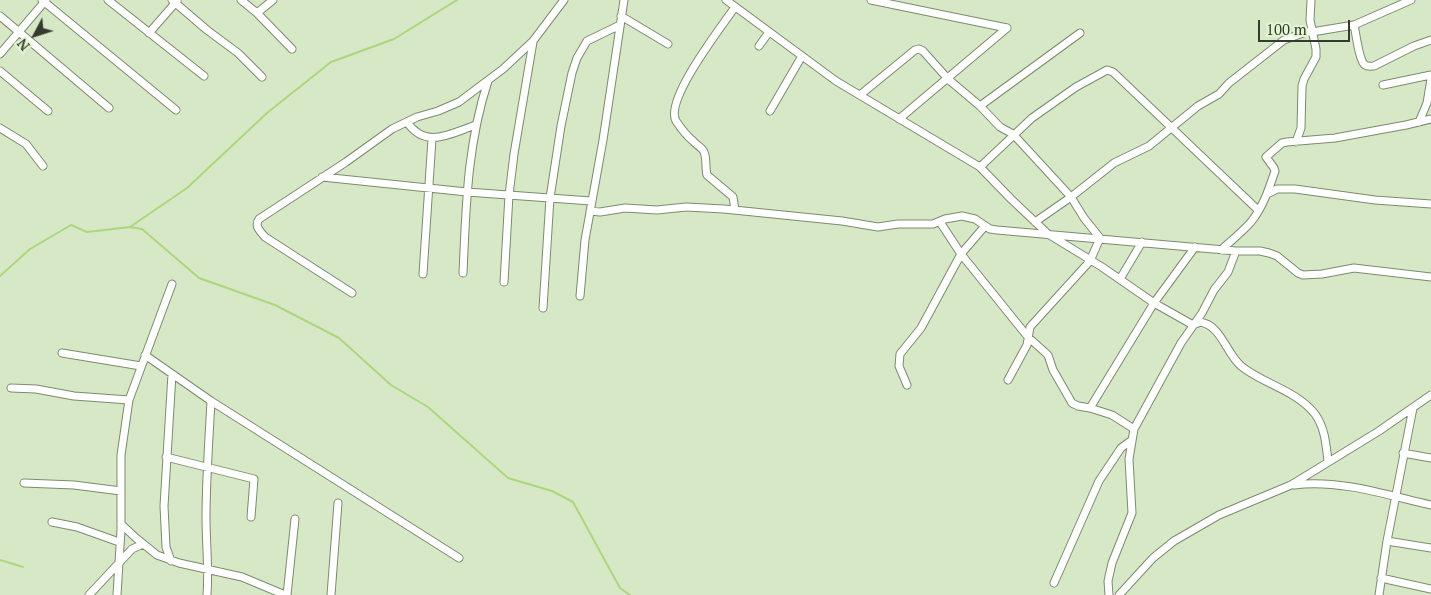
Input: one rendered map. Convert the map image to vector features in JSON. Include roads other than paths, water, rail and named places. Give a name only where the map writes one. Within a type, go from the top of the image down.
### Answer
[{"type":"street","points":[[108,0],[204,76]]},
{"type":"street","points":[[241,0],[257,13],[292,49]]},
{"type":"street","points":[[257,13],[273,0]]},
{"type":"street","points":[[352,293],[260,232],[257,226],[259,218],[381,136],[407,122],[438,112],[459,102],[489,80],[534,41],[564,0]]},
{"type":"street","points":[[580,296],[591,201],[603,140],[624,0]]},
{"type":"street","points":[[726,0],[836,81],[980,167],[1048,234],[1120,279],[1154,303],[1193,325]]},
{"type":"street","points":[[871,0],[1008,28],[899,119]]},
{"type":"street","points":[[1296,142],[1301,128],[1302,86],[1316,57],[1310,20],[1311,0]]},
{"type":"street","points":[[1035,222],[1123,157],[1150,146],[1170,127],[1198,106],[1219,94],[1228,83],[1284,40],[1306,32],[1354,25],[1411,0]]},
{"type":"street","points":[[0,54],[44,1],[176,110]]},
{"type":"street","points":[[149,33],[175,1],[238,53],[262,77]]},
{"type":"street","points":[[735,7],[684,84],[677,97],[674,109],[676,121],[705,154],[707,175],[734,197],[735,210]]},
{"type":"street","points":[[0,16],[110,108]]},
{"type":"street","points":[[621,16],[668,44]]},
{"type":"street","points":[[543,308],[550,198],[561,126],[577,58],[587,41],[620,25]]},
{"type":"street","points":[[1354,25],[1361,59],[1365,65],[1369,66],[1374,66],[1414,46],[1431,40]]},
{"type":"street","points":[[759,46],[769,32]]},
{"type":"street","points":[[980,106],[1080,33]]},
{"type":"street","points":[[504,282],[509,195],[514,154],[534,41]]},
{"type":"street","points":[[860,95],[904,58],[919,49],[1000,127],[1013,134],[1071,197],[1084,218],[1100,238]]},
{"type":"street","points":[[770,111],[802,56]]},
{"type":"street","points":[[980,167],[1013,134],[1059,99],[1107,70],[1113,72],[1258,210]]},
{"type":"street","points":[[0,72],[48,111]]},
{"type":"street","points":[[1383,85],[1431,75]]},
{"type":"street","points":[[1419,122],[1430,101],[1431,79]]},
{"type":"street","points":[[463,273],[470,154],[489,80]]},
{"type":"street","points":[[1222,250],[1250,222],[1267,194],[1275,171],[1266,157],[1282,143],[1334,138],[1431,119]]},
{"type":"street","points":[[407,122],[420,135],[432,139],[476,125]]},
{"type":"street","points":[[0,128],[26,144],[44,166]]},
{"type":"street","points":[[1301,128],[1313,140]]},
{"type":"street","points":[[423,274],[432,139]]},
{"type":"street","points":[[322,177],[467,192],[591,201]]},
{"type":"street","points":[[1267,194],[1277,189],[1295,189],[1375,200],[1431,204]]},
{"type":"street","points":[[590,211],[600,212],[625,208],[656,210],[686,207],[842,221],[869,226],[933,224],[945,219],[962,216],[998,230],[1222,250],[1260,251],[1276,256],[1303,275],[1322,274],[1354,268],[1431,277]]},
{"type":"street","points":[[940,222],[961,254],[1028,337],[1048,355],[1053,370],[1072,403],[1112,415],[1134,428]]},
{"type":"street","points":[[907,385],[899,366],[900,354],[920,328],[961,254],[985,226]]},
{"type":"street","points":[[1008,380],[1027,345],[1030,327],[1090,260],[1100,238]]},
{"type":"street","points":[[1120,279],[1142,242]]},
{"type":"street","points":[[1090,408],[1154,303],[1195,247]]},
{"type":"street","points":[[1109,595],[1109,574],[1112,563],[1132,513],[1129,476],[1134,428],[1156,390],[1162,375],[1202,313],[1214,290],[1228,272],[1236,251]]},
{"type":"street","points":[[117,595],[121,524],[121,455],[129,400],[172,284]]},
{"type":"street","points":[[1193,325],[1200,322],[1212,326],[1230,354],[1240,365],[1286,392],[1313,411],[1321,423],[1328,461]]},
{"type":"street","points":[[62,353],[141,366]]},
{"type":"street","points":[[145,355],[211,402],[459,558]]},
{"type":"street","points":[[171,560],[166,547],[164,506],[172,374]]},
{"type":"street","points":[[11,388],[36,389],[74,396],[129,400]]},
{"type":"street","points":[[1118,595],[1160,552],[1178,538],[1218,515],[1291,485],[1379,431],[1431,396]]},
{"type":"street","points":[[207,595],[209,583],[207,570],[207,468],[211,402]]},
{"type":"street","points":[[1379,595],[1403,453],[1413,408]]},
{"type":"street","points":[[1054,583],[1099,481],[1121,448],[1132,440]]},
{"type":"street","points":[[1403,453],[1431,458]]},
{"type":"street","points":[[166,457],[254,479],[251,517]]},
{"type":"street","points":[[24,482],[74,485],[121,491]]},
{"type":"street","points":[[1291,485],[1313,483],[1348,487],[1431,505]]},
{"type":"street","points":[[331,595],[338,503]]},
{"type":"street","points":[[121,524],[157,555],[207,570],[242,577],[286,595],[295,519]]},
{"type":"street","points":[[52,522],[77,527],[119,542]]},
{"type":"street","points":[[1387,541],[1431,548]]},
{"type":"street","points":[[89,595],[132,549],[143,544]]},
{"type":"street","points":[[1381,578],[1431,589]]},
{"type":"waterway","points":[[130,227],[187,188],[267,113],[331,62],[394,39],[457,0]]},
{"type":"waterway","points":[[0,276],[30,249],[71,225],[87,232],[130,227],[142,229],[199,278],[275,305],[339,338],[391,385],[428,407],[508,478],[552,491],[573,502],[620,588],[630,595]]},
{"type":"waterway","points":[[0,560],[23,567]]}]
